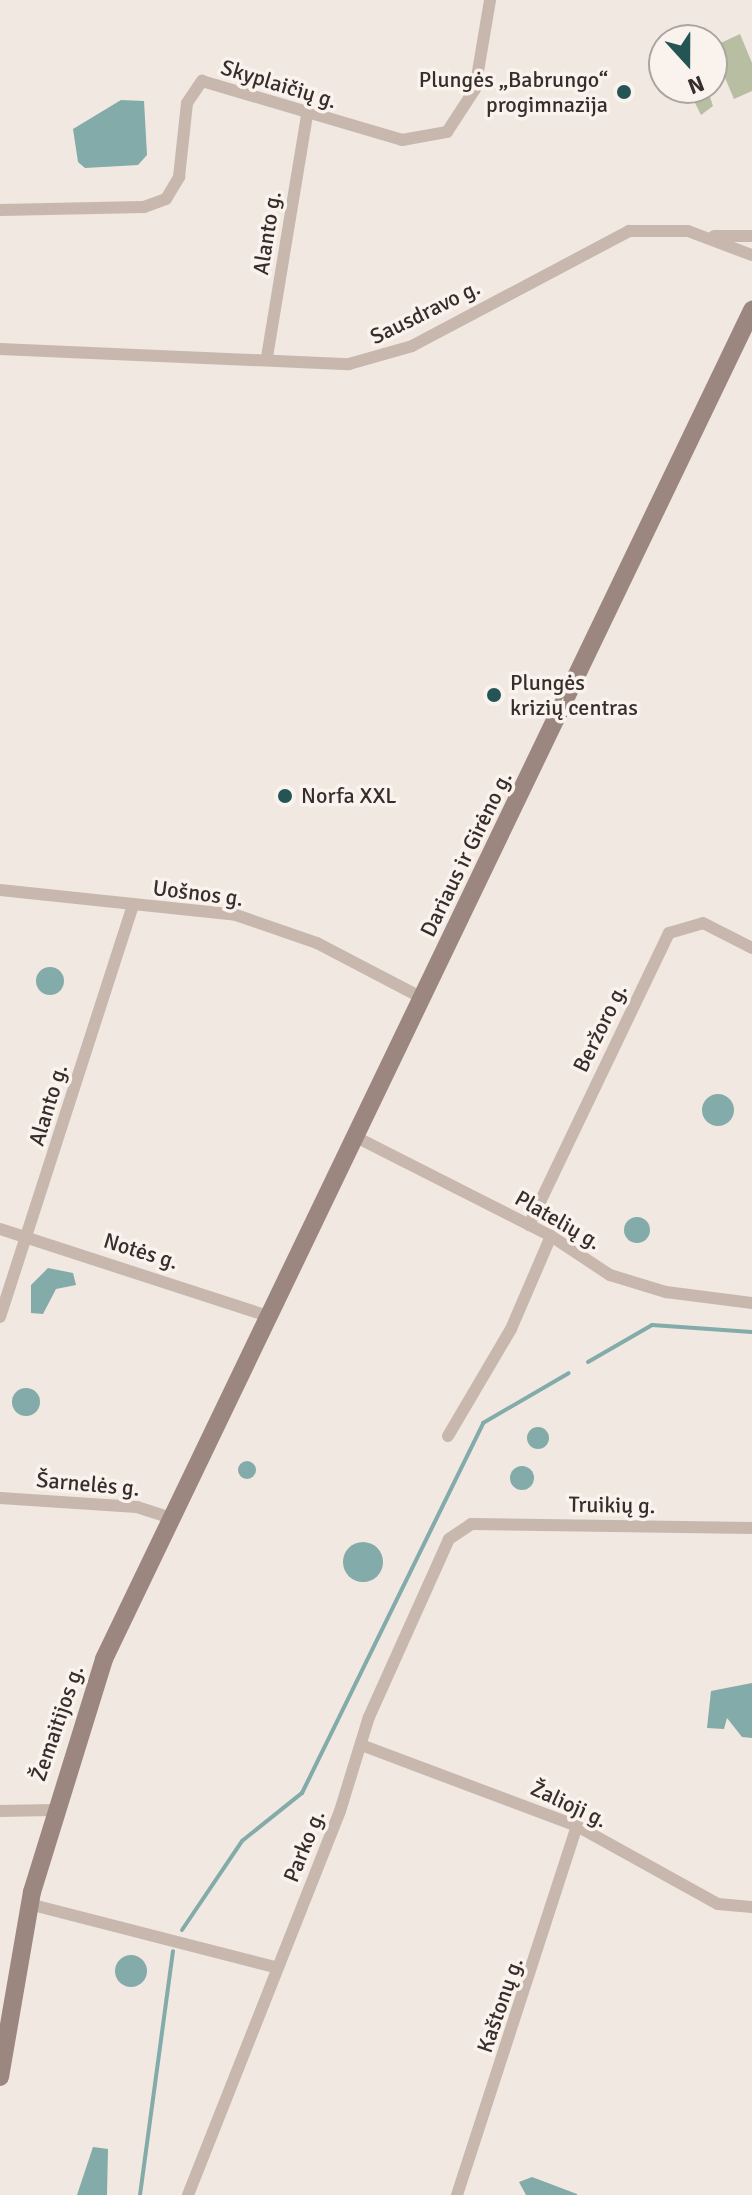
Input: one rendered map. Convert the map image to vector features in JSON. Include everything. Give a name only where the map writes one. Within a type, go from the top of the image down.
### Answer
[{"type":"main road","name":"Dariaus ir Girėno g.","points":[[225,1406],[751,317]]},
{"type":"main road","name":"Žemaitijos g.","points":[[0,2077],[29,1904],[53,1810],[104,1659],[225,1406]]},
{"type":"street","name":"Skyplaičių g.","points":[[0,210],[144,207],[166,199],[179,177],[187,103],[202,81],[307,115],[402,140],[447,132],[475,89],[490,0]]},
{"type":"street","name":"Alanto g.","points":[[267,357],[307,115]]},
{"type":"street","name":"Sausdravo g.","points":[[0,349],[267,357],[331,364],[380,358],[618,235],[654,227],[707,236],[752,236]]},
{"type":"street","name":"Sausdravo g.","points":[[707,236],[752,255]]},
{"type":"street","name":"Uošnos g.","points":[[0,890],[236,915],[317,943],[422,998]]},
{"type":"street","name":"Alanto g.","points":[[0,1317],[133,905]]},
{"type":"street","name":"Beržoro g.","points":[[529,1225],[669,933],[703,923],[752,948]]},
{"type":"street","name":"Platelių g.","points":[[354,1136],[551,1236],[637,1286],[752,1303]]},
{"type":"street","name":"Notės g.","points":[[0,1229],[268,1316]]},
{"type":"street","points":[[448,1436],[511,1329],[551,1236]]},
{"type":"street","name":"Šarnelės g.","points":[[0,1498],[137,1507],[170,1518]]},
{"type":"street","name":"Truikių g.","points":[[471,1524],[752,1528]]},
{"type":"street","name":"Parko g.","points":[[188,2195],[423,1588],[449,1539],[471,1524]]},
{"type":"street","name":"Žalioji g.","points":[[364,1746],[577,1826],[693,1892],[752,1907]]},
{"type":"street","points":[[0,1811],[53,1810]]},
{"type":"street","name":"Kaštonų g.","points":[[457,2195],[577,1826]]},
{"type":"street","points":[[29,1904],[275,1967]]},
{"type":"green space","points":[[740,34],[752,63],[752,91],[734,99],[728,85],[728,40]]},
{"type":"green space","points":[[696,104],[712,104],[713,106],[701,115]]},
{"type":"water","points":[[121,100],[144,101],[147,155],[138,165],[85,168],[78,162],[73,129]]},
{"type":"water","points":[[50,967],[60,971],[64,981],[60,991],[50,995],[40,991],[36,981],[40,971]]},
{"type":"water","points":[[718,1094],[729,1099],[734,1110],[729,1121],[718,1126],[707,1121],[702,1110],[707,1099]]},
{"type":"water","points":[[637,1217],[646,1221],[650,1230],[646,1239],[637,1243],[628,1239],[624,1230],[628,1221]]},
{"type":"water","points":[[48,1268],[73,1273],[76,1285],[56,1289],[43,1314],[31,1313],[31,1285]]},
{"type":"water","points":[[26,1388],[36,1392],[40,1402],[36,1412],[26,1416],[16,1412],[12,1402],[16,1392]]},
{"type":"water","points":[[538,1427],[546,1430],[549,1438],[546,1446],[538,1449],[530,1446],[527,1438],[530,1430]]},
{"type":"water","points":[[247,1461],[256,1470],[247,1479],[238,1470]]},
{"type":"water","points":[[522,1466],[531,1469],[534,1478],[531,1487],[522,1490],[513,1487],[510,1478],[513,1469]]},
{"type":"water","points":[[363,1542],[377,1548],[383,1562],[377,1576],[363,1582],[349,1576],[343,1562],[349,1548]]},
{"type":"water","points":[[752,1683],[752,1738],[742,1737],[727,1718],[724,1729],[707,1728],[711,1691]]},
{"type":"water","points":[[131,1955],[142,1960],[147,1971],[142,1982],[131,1987],[120,1982],[115,1971],[120,1960]]},
{"type":"water","points":[[93,2147],[108,2149],[107,2195],[77,2195]]},
{"type":"water","points":[[532,2177],[577,2195],[526,2195],[519,2182]]},
{"type":"waterway","points":[[588,1362],[652,1325],[752,1332]]},
{"type":"waterway","points":[[182,1930],[242,1841],[302,1793],[483,1423],[569,1373]]},
{"type":"waterway","points":[[140,2195],[173,1951]]},
{"type":"place","name":"Plungės „Babrungo“ progimnazija","points":[[624,92]]},
{"type":"place","name":"Plungės krizių centras","points":[[494,695]]},
{"type":"place","name":"Norfa XXL","points":[[285,796]]}]
